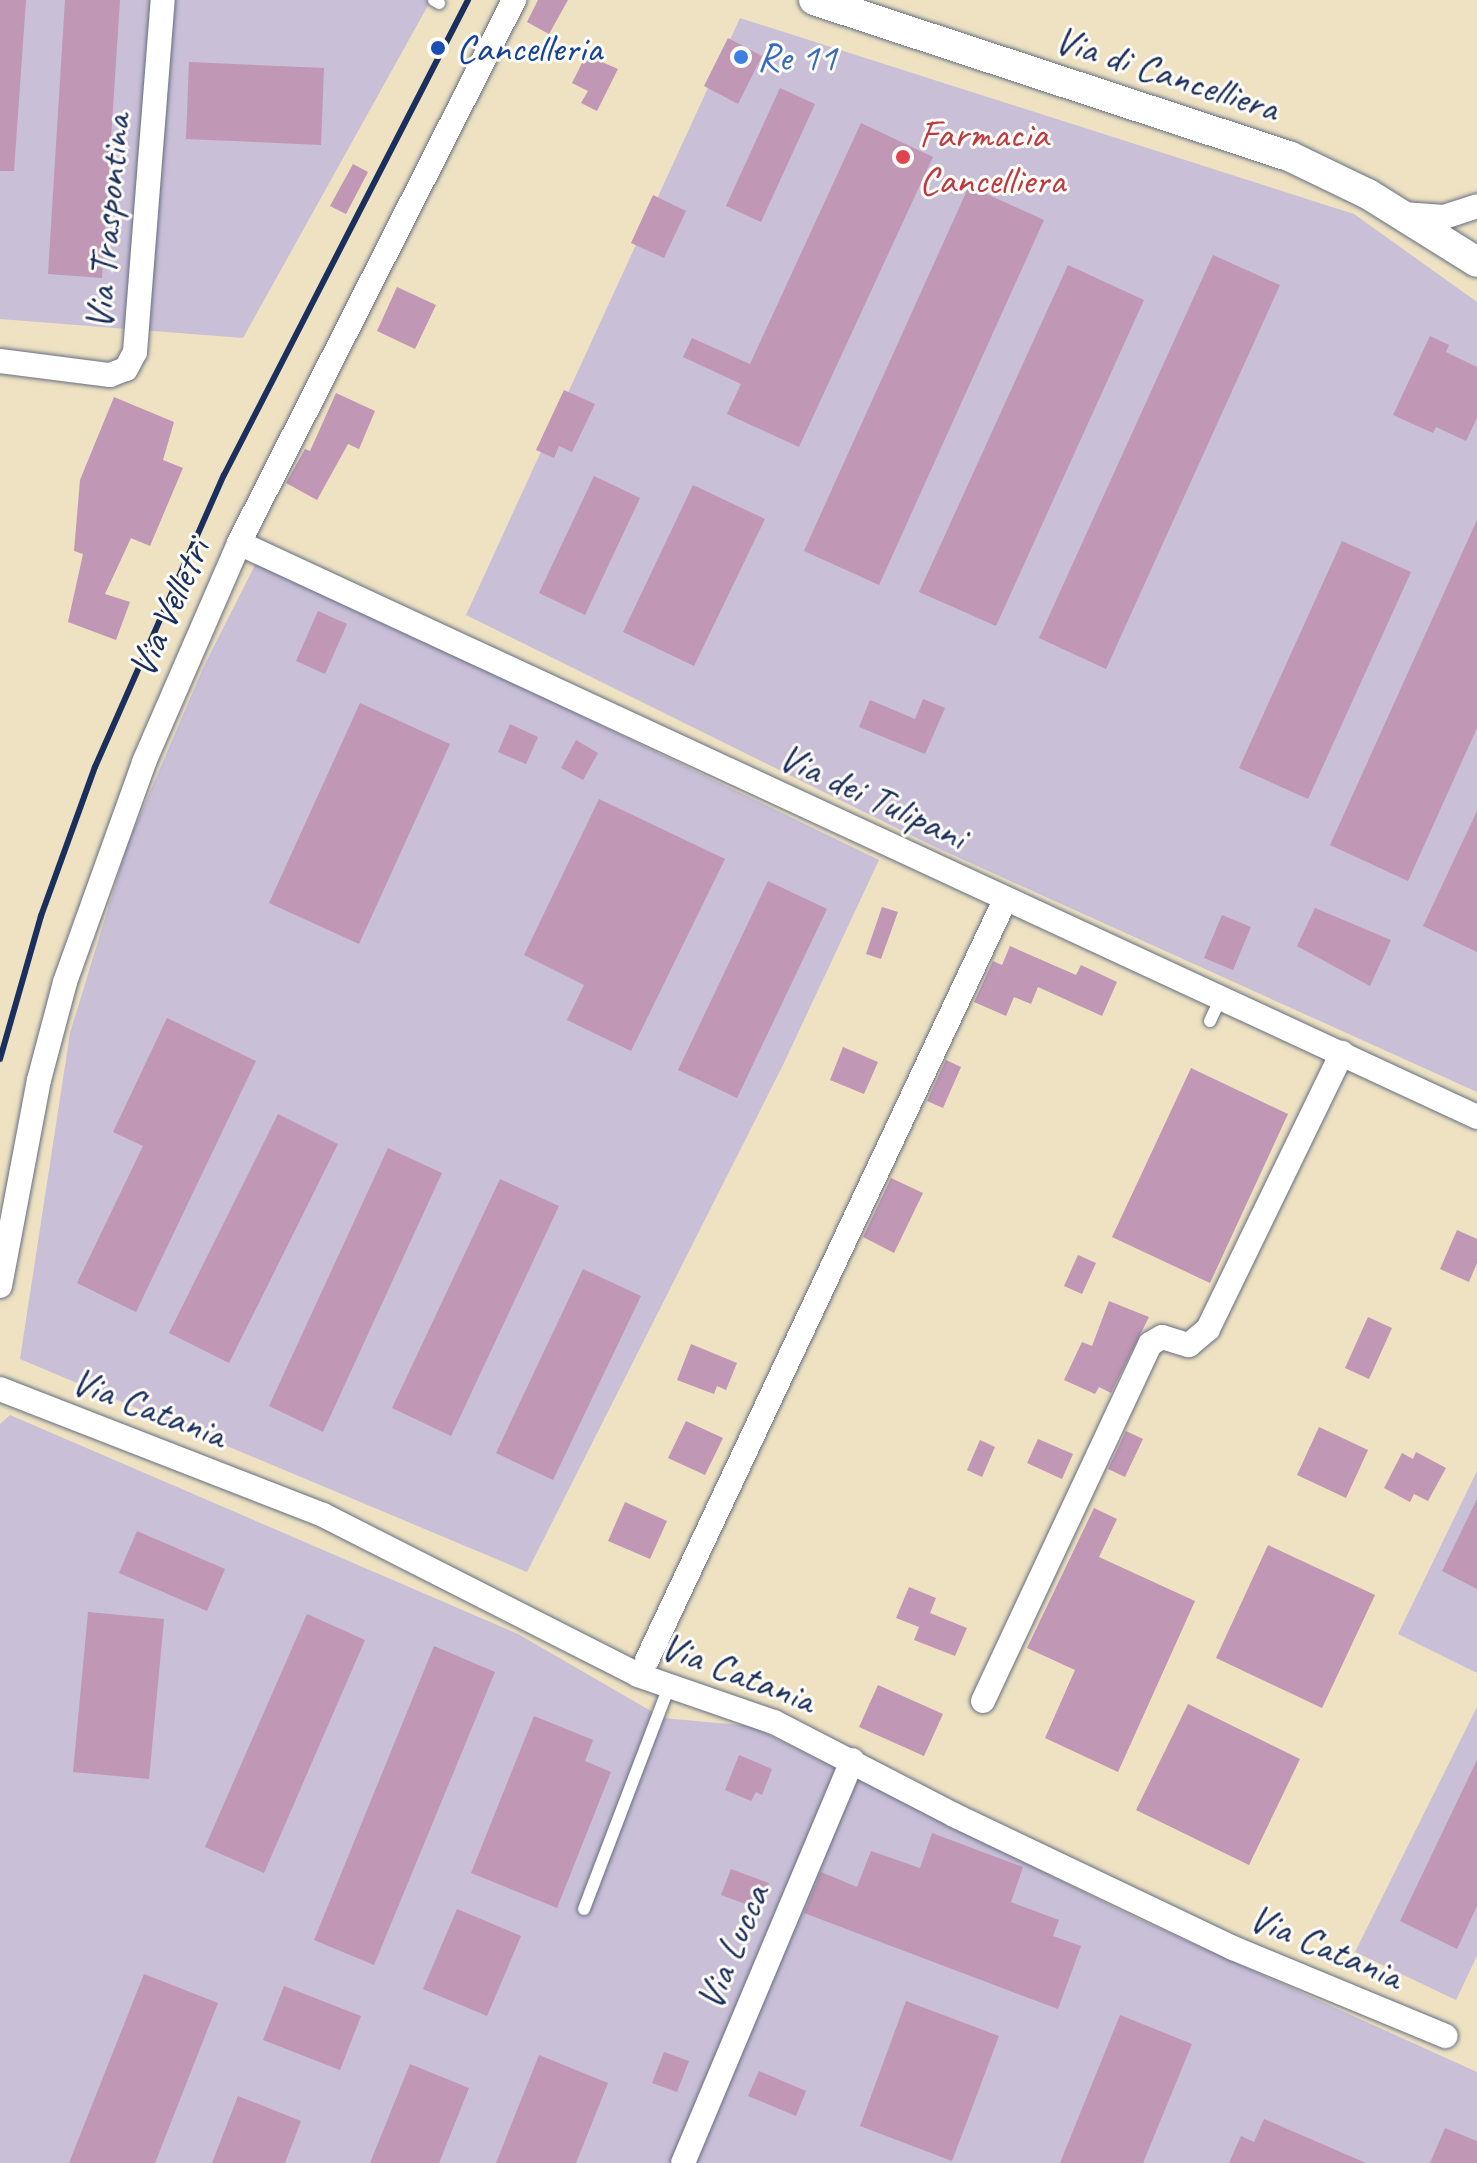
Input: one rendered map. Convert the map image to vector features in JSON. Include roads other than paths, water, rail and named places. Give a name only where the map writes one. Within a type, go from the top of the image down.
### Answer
[{"type":"street","name":"Via Traspontina","points":[[0,361],[110,375],[126,369],[135,352],[163,0]]},
{"type":"street","name":"Via Velletri","points":[[0,1286],[39,1080],[69,967],[144,762],[239,543],[514,0]]},
{"type":"street","name":"Via di Cancelliera","points":[[814,0],[1228,133],[1317,168],[1403,214],[1472,258]]},
{"type":"street","points":[[1403,214],[1444,217],[1477,207]]},
{"type":"street","points":[[1472,258],[1464,230],[1477,207]]},
{"type":"street","name":"Via dei Tulipani","points":[[239,543],[1477,1117]]},
{"type":"street","points":[[647,1660],[1005,900]]},
{"type":"street","points":[[983,1701],[1150,1344],[1162,1337],[1189,1345],[1208,1329],[1342,1053]]},
{"type":"street","name":"Via Catania","points":[[0,1389],[323,1515],[668,1689],[762,1717],[1233,1948],[1445,2036]]},
{"type":"street","name":"Via Lucca","points":[[683,2163],[852,1760]]},
{"type":"lane","points":[[1210,1021],[1221,997]]},
{"type":"lane","points":[[584,1909],[668,1689]]},
{"type":"railway","points":[[0,1059],[41,916],[95,767],[224,475],[468,0]]},
{"type":"place","name":"Cancelleria","points":[[438,48]]},
{"type":"place","name":"Re 11","points":[[741,57]]},
{"type":"place","name":"Farmacia Cancelliera","points":[[903,157]]}]
